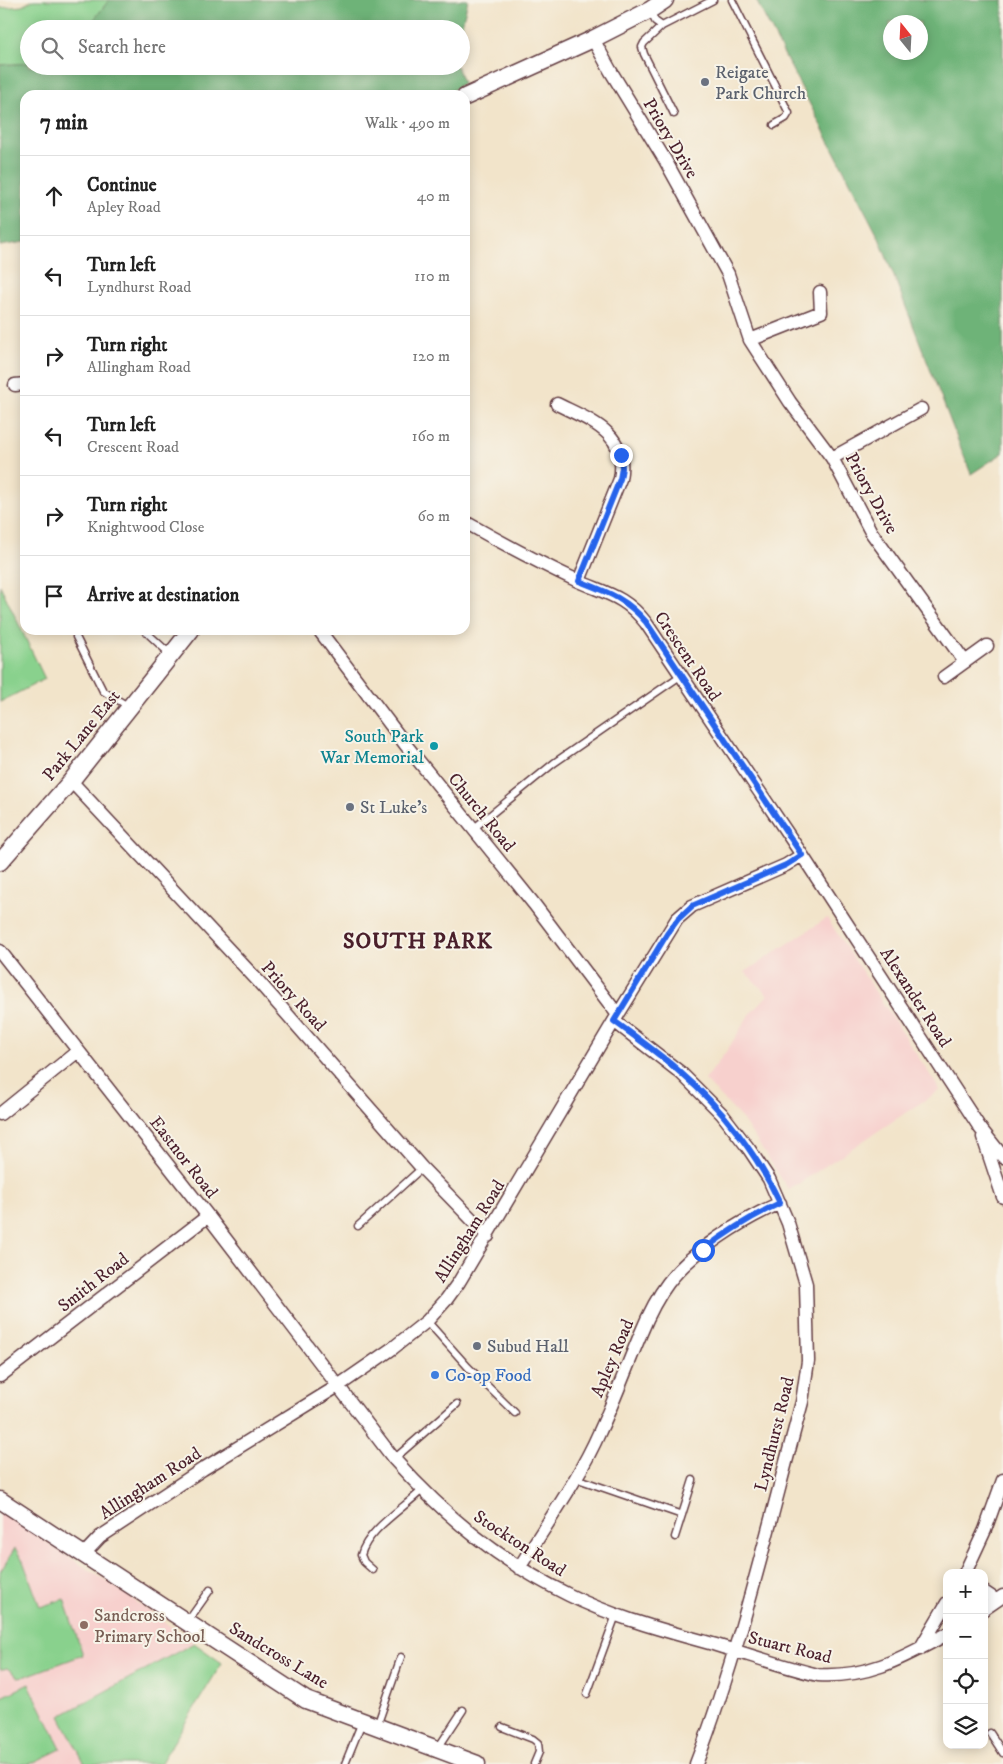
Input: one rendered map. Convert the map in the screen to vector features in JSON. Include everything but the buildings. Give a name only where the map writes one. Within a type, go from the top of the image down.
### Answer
[{"type":"street","points":[[470,95],[593,39],[650,10],[665,0]]},
{"type":"street","name":"Priory Drive","points":[[593,39],[666,160],[728,274],[750,340],[790,402],[832,458],[871,532],[965,662]]},
{"type":"street","points":[[750,340],[826,315],[820,292]]},
{"type":"street","points":[[557,404],[607,431],[621,455],[622,468],[620,479],[579,581]]},
{"type":"street","points":[[832,458],[921,409]]},
{"type":"street","name":"Crescent Road","points":[[470,525],[579,581],[609,593],[635,609],[802,855]]},
{"type":"street","name":"Park Lane East","points":[[0,862],[71,781],[187,635]]},
{"type":"street","name":"Church Road","points":[[323,635],[405,744],[534,904],[616,1018]]},
{"type":"street","points":[[944,676],[987,646]]},
{"type":"street","name":"Priory Road","points":[[71,781],[258,980],[422,1168],[488,1236]]},
{"type":"street","name":"Allingham Road","points":[[84,1554],[100,1537],[338,1386],[393,1348],[427,1321],[455,1288],[488,1236],[616,1018],[678,919],[692,906],[786,865],[802,855]]},
{"type":"street","name":"Alexander Road","points":[[802,855],[980,1128],[1003,1157]]},
{"type":"street","name":"Eastnor Road","points":[[0,951],[208,1216],[338,1386]]},
{"type":"street","name":"Lyndhurst Road","points":[[616,1018],[682,1073],[722,1114],[750,1149],[769,1179],[780,1203],[791,1230],[806,1284],[808,1361],[802,1402],[735,1651],[696,1764]]},
{"type":"street","points":[[0,1114],[78,1051]]},
{"type":"street","points":[[980,1128],[1003,1197]]},
{"type":"street","name":"Apley Road","points":[[519,1568],[575,1478],[600,1432],[645,1323],[668,1282],[726,1232],[756,1214],[780,1203]]},
{"type":"street","name":"Smith Road","points":[[0,1376],[208,1216]]},
{"type":"street","name":"Stockton Road","points":[[338,1386],[394,1458],[422,1490],[477,1539],[519,1568],[570,1596],[616,1615],[735,1651]]},
{"type":"street","points":[[968,1569],[1003,1480]]},
{"type":"street","name":"Sandcross Lane","points":[[0,1500],[306,1700],[477,1764]]},
{"type":"street","points":[[988,1594],[1000,1598]]},
{"type":"street","points":[[988,1606],[1000,1598]]},
{"type":"street","points":[[920,1649],[943,1610]]},
{"type":"street","name":"Stuart Road","points":[[735,1651],[818,1675],[838,1676],[870,1670],[899,1660],[943,1636]]},
{"type":"lane","points":[[674,114],[642,47],[662,26],[713,0]]},
{"type":"lane","points":[[732,0],[789,113],[786,118],[774,125]]},
{"type":"lane","points":[[650,10],[655,21],[662,26]]},
{"type":"lane","points":[[149,635],[171,655]]},
{"type":"lane","points":[[76,637],[103,691],[130,706]]},
{"type":"lane","points":[[473,829],[554,763],[680,676]]},
{"type":"lane","points":[[358,1226],[422,1168]]},
{"type":"lane","points":[[427,1321],[515,1413]]},
{"type":"lane","points":[[394,1458],[457,1404]]},
{"type":"lane","points":[[575,1478],[682,1516]]},
{"type":"lane","points":[[675,1537],[693,1480]]},
{"type":"lane","points":[[373,1570],[364,1562],[361,1555],[367,1541],[397,1511],[408,1504],[422,1490]]},
{"type":"lane","points":[[187,1622],[210,1590]]},
{"type":"lane","points":[[588,1694],[616,1615]]},
{"type":"lane","points":[[345,1764],[370,1723],[401,1657]]},
{"type":"lane","points":[[438,1749],[463,1710]]},
{"type":"lane","points":[[502,1727],[533,1739],[538,1743],[539,1752],[534,1764]]},
{"type":"lane","points":[[990,1733],[1003,1753]]},
{"type":"shaded area","points":[[827,918],[940,1090],[789,1190],[743,1120],[705,1080],[728,1049],[749,1015],[768,995],[745,972]]},
{"type":"shaded area","name":"Sandcross Primary School","points":[[0,1512],[114,1586],[194,1643],[60,1716],[85,1764],[0,1764]]},
{"type":"green space","points":[[33,0],[109,0],[94,20],[20,20],[20,64],[0,65],[0,8],[22,6]]},
{"type":"green space","points":[[109,0],[468,0],[463,20],[94,20]]},
{"type":"green space","points":[[756,0],[1003,0],[1003,453],[971,474],[879,238]]},
{"type":"green space","points":[[20,64],[20,75],[460,75],[463,83],[453,90],[20,90],[20,243],[0,246],[0,65]]},
{"type":"green space","points":[[0,585],[20,627],[20,635],[24,635],[45,679],[0,702]]},
{"type":"green space","points":[[15,1548],[23,1561],[40,1607],[64,1599],[83,1655],[26,1676],[18,1677],[7,1668],[0,1670],[0,1572]]},
{"type":"green space","points":[[194,1643],[222,1663],[160,1764],[85,1764],[60,1716]]},
{"type":"green space","points":[[29,1684],[61,1749],[30,1764],[0,1764],[0,1698]]},
{"type":"place","name":"Reigate Park Church","points":[[705,82]]},
{"type":"place","name":"South Park War Memorial","points":[[434,746]]},
{"type":"place","name":"St Luke's","points":[[350,807]]},
{"type":"place","name":"Subud Hall","points":[[477,1346]]},
{"type":"place","name":"Co-op Food","points":[[435,1375]]},
{"type":"place","name":"Sandcross Primary School","points":[[84,1625]]},
{"type":"district","name":"SOUTH PARK","points":[[418,940]]},
{"type":"route","points":[[621,455],[622,468],[620,479],[579,581],[623,600],[635,609],[646,622],[680,676],[802,855],[786,865],[692,906],[678,919],[667,934],[614,1021],[682,1073],[722,1114],[750,1149],[769,1179],[780,1203],[756,1214],[726,1232],[703,1250]]}]
